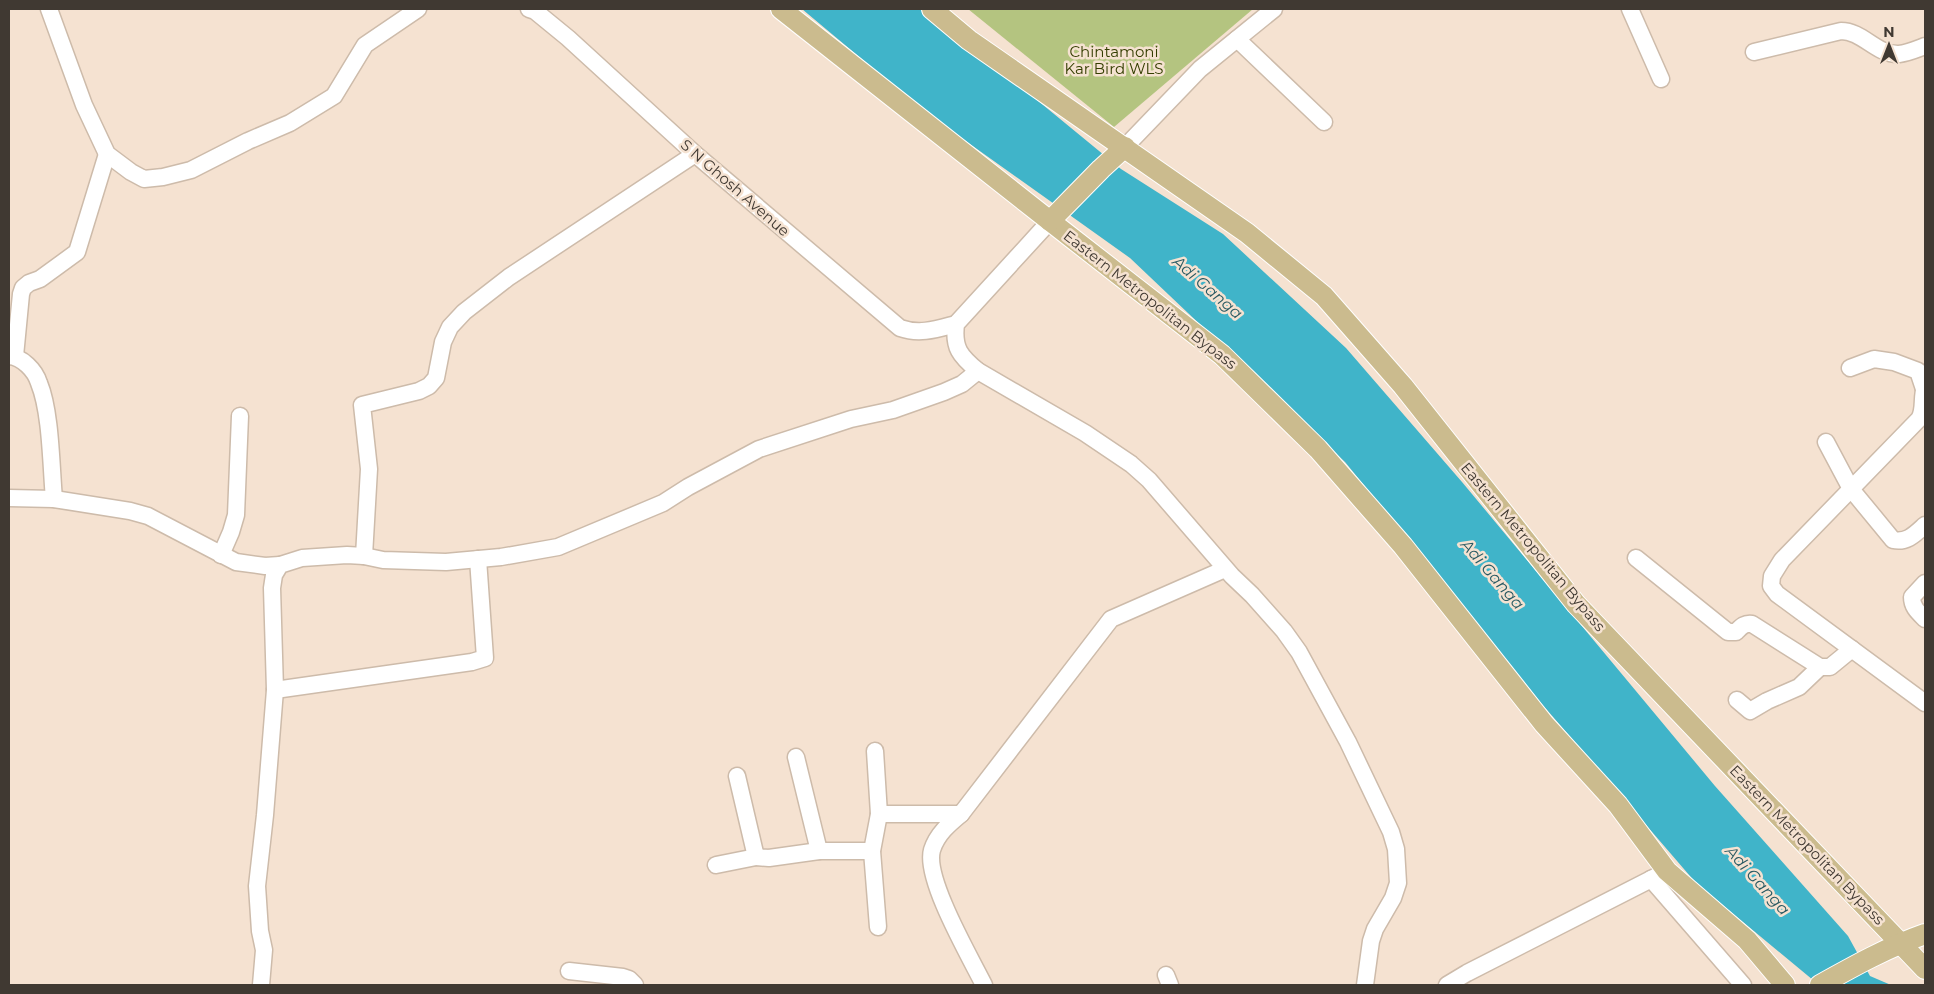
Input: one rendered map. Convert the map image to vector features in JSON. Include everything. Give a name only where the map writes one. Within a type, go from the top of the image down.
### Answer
[{"type":"main road","name":"Eastern Metropolitan Bypass","points":[[781,9],[1222,354],[1318,449],[1403,546],[1544,724],[1618,806],[1659,875],[1748,940],[1785,985]]},
{"type":"main road","name":"Eastern Metropolitan Bypass","points":[[932,9],[969,40],[1247,233],[1324,296],[1402,386],[1576,604],[1925,969]]},
{"type":"main road","name":"Eastern Metropolitan Bypass","points":[[1050,221],[1125,147]]},
{"type":"main road","points":[[1820,985],[1867,959],[1925,934]]},
{"type":"street","points":[[49,9],[84,105],[107,154],[144,179],[164,177],[191,170],[248,141],[290,123],[334,96],[365,45],[418,9]]},
{"type":"street","name":"S N Ghosh Avenue","points":[[529,9],[535,11],[568,38],[695,154],[900,328],[911,332],[919,332],[956,324]]},
{"type":"street","points":[[1125,147],[1200,69],[1274,9]]},
{"type":"street","points":[[1630,9],[1662,79]]},
{"type":"street","points":[[1754,52],[1841,32],[1854,33],[1885,52],[1902,54],[1925,46]]},
{"type":"street","points":[[1237,38],[1324,122]]},
{"type":"street","points":[[54,499],[48,428],[40,383],[35,373],[26,364],[12,356],[21,294],[23,288],[29,283],[40,279],[77,252],[107,154]]},
{"type":"street","points":[[364,556],[369,469],[362,405],[419,391],[429,386],[436,378],[443,342],[450,327],[464,312],[509,277],[695,154]]},
{"type":"street","points":[[1050,221],[956,324],[954,337],[956,347],[964,360],[978,371],[1085,433],[1131,464],[1163,496],[1225,569],[1284,631],[1299,652],[1348,742],[1391,832],[1396,849],[1398,883],[1393,898],[1375,929],[1371,941],[1365,985]]},
{"type":"street","points":[[1850,368],[1874,359],[1894,362],[1918,372],[1924,394],[1923,410],[1919,419],[1782,560],[1772,576],[1771,586],[1778,594],[1925,703]]},
{"type":"street","points":[[9,498],[54,499],[148,516],[221,555],[236,562],[249,565],[280,565],[302,558],[320,556],[364,556],[383,560],[415,562],[501,558],[558,547],[663,503],[758,449],[851,419],[893,410],[944,392],[962,384],[978,371]]},
{"type":"street","points":[[221,555],[236,515],[240,416]]},
{"type":"street","points":[[1826,442],[1851,490],[1893,540],[1901,542],[1911,538],[1925,526]]},
{"type":"street","points":[[1636,558],[1728,632],[1736,632],[1747,623],[1752,624],[1820,667],[1830,667],[1852,649]]},
{"type":"street","points":[[275,690],[472,662],[485,658],[478,559]]},
{"type":"street","points":[[261,985],[264,950],[260,931],[257,886],[275,690],[272,588],[274,575],[280,565]]},
{"type":"street","points":[[984,985],[938,890],[932,871],[932,850],[940,832],[960,814],[1111,620],[1225,569]]},
{"type":"street","points":[[1925,583],[1912,596],[1912,603],[1925,619]]},
{"type":"street","points":[[1737,700],[1750,711],[1799,687],[1820,667]]},
{"type":"street","points":[[875,751],[879,814],[872,850],[878,927]]},
{"type":"street","points":[[796,757],[819,851]]},
{"type":"street","points":[[737,776],[756,857]]},
{"type":"street","points":[[879,814],[960,814]]},
{"type":"street","points":[[716,865],[756,857],[769,858],[819,851],[872,850]]},
{"type":"street","points":[[1447,985],[1659,875],[1743,985]]},
{"type":"street","points":[[569,971],[623,977],[629,979],[635,985]]},
{"type":"green space","name":"Chintamoni Kar Bird WLS","points":[[968,9],[1253,9],[1114,127]]},
{"type":"water","name":"Adi Ganga","points":[[802,9],[926,9],[1121,169],[1223,234],[1346,348],[1462,482],[1715,786],[1848,936],[1870,976],[1891,985],[1819,985],[1696,883],[1541,703],[1345,462],[1130,258],[925,112]]}]
